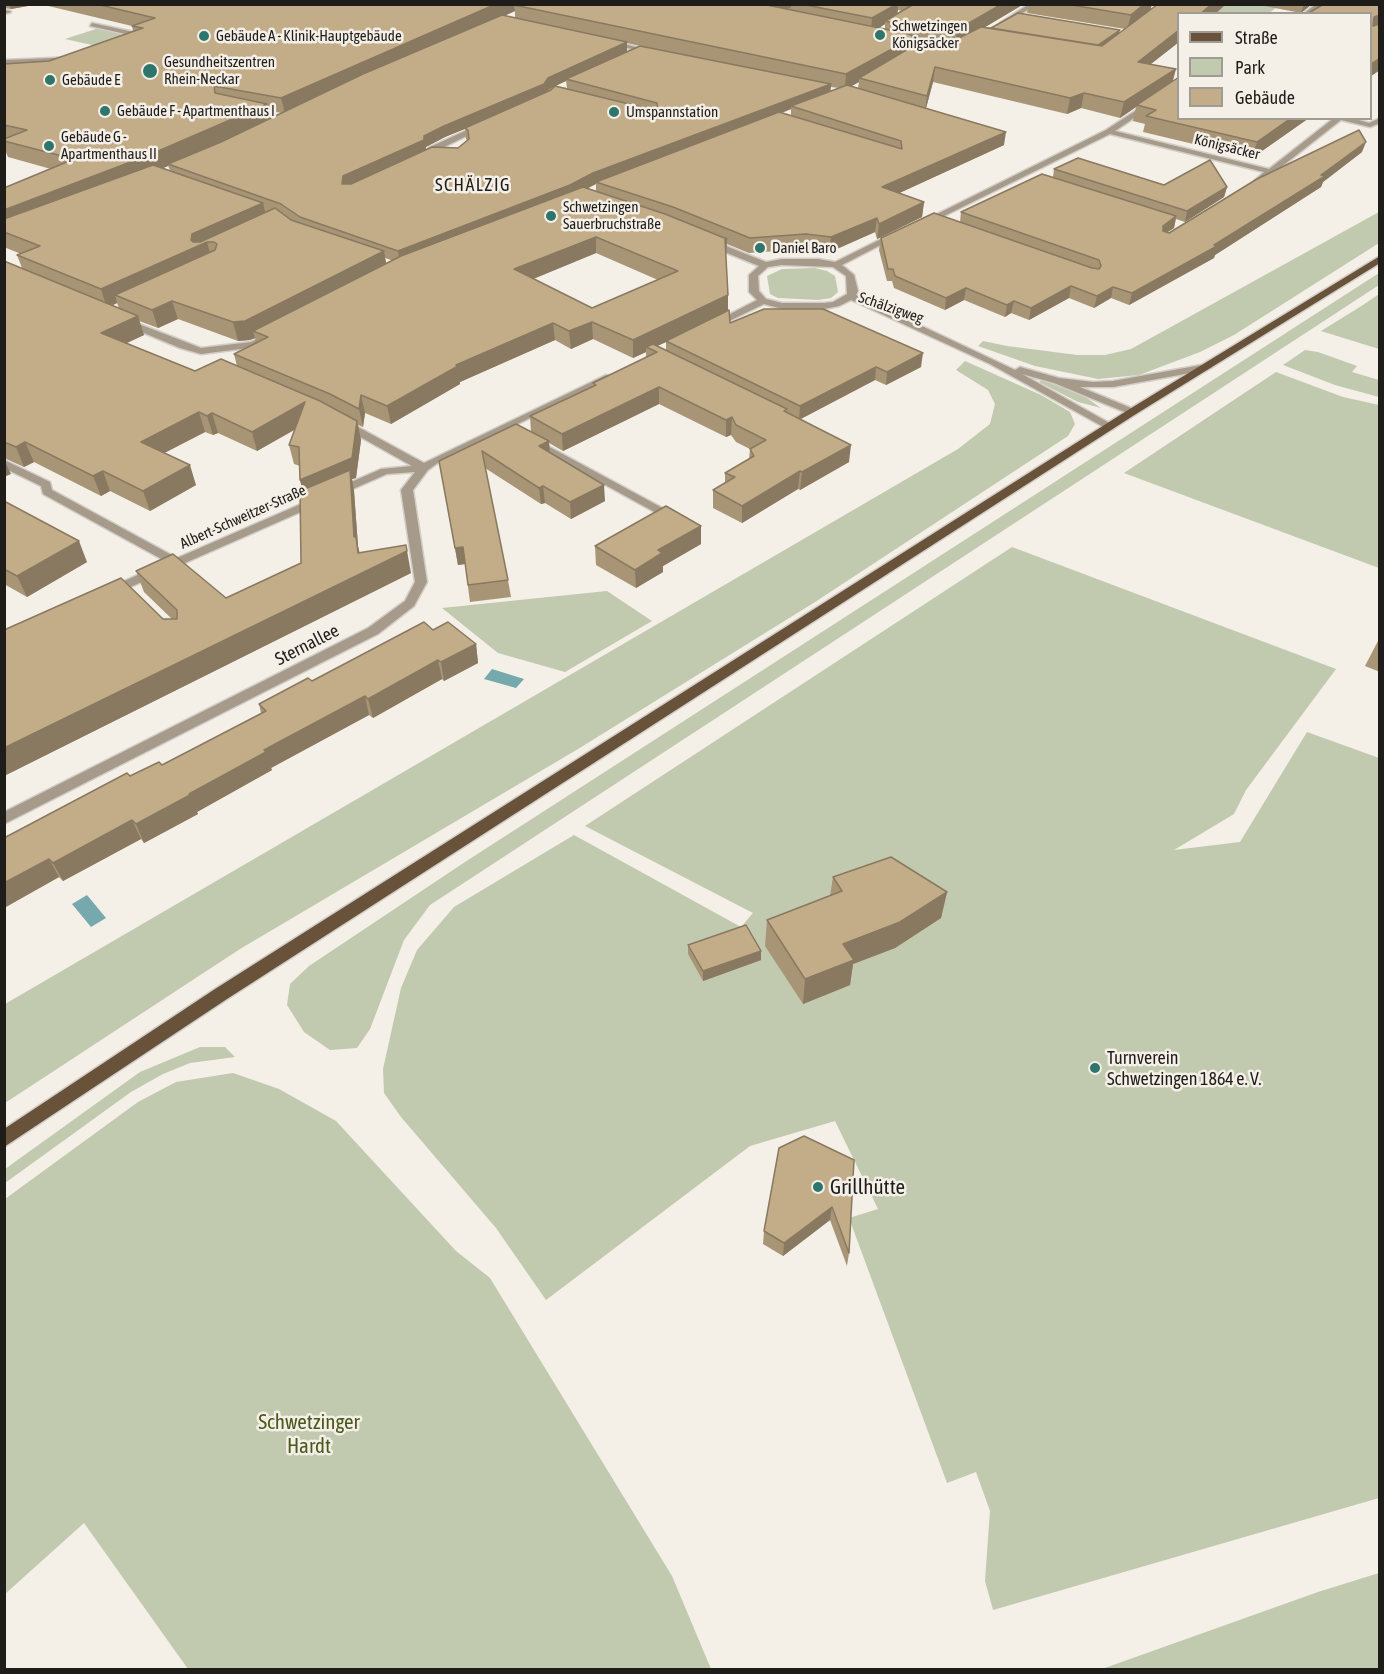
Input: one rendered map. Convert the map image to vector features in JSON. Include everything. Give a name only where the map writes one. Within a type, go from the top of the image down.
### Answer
[{"type":"main road","points":[[4,1139],[221,994],[1132,412],[1380,259]]},
{"type":"street","points":[[998,26],[1034,4]]},
{"type":"street","points":[[1017,15],[1028,17]]},
{"type":"street","points":[[92,26],[134,34],[132,37],[111,45]]},
{"type":"street","points":[[602,41],[661,57]]},
{"type":"street","points":[[628,57],[639,52]]},
{"type":"street","points":[[4,62],[77,58],[87,54]]},
{"type":"street","points":[[698,333],[764,301],[754,292],[753,274],[765,265],[782,261],[837,266],[1109,132],[1177,86]]},
{"type":"street","points":[[1273,172],[1337,120]]},
{"type":"street","points":[[1348,120],[1370,125],[1380,120]]},
{"type":"street","points":[[420,160],[436,155],[430,151],[433,149],[494,121]]},
{"type":"street","name":"Königsäcker","points":[[1109,132],[1273,172]]},
{"type":"street","points":[[452,140],[464,144]]},
{"type":"street","name":"Königsäcker","points":[[1254,184],[1273,172]]},
{"type":"street","points":[[1024,175],[1035,178]]},
{"type":"street","points":[[932,219],[943,223]]},
{"type":"street","points":[[701,239],[765,265]]},
{"type":"street","name":"Schälzigweg","points":[[764,301],[782,306],[836,304],[851,296],[853,291],[850,275],[837,266]]},
{"type":"street","name":"Schälzigweg","points":[[851,296],[862,303],[918,325],[937,338]]},
{"type":"street","name":"Schälzigweg","points":[[836,304],[846,308]]},
{"type":"street","points":[[117,319],[201,351],[253,345],[282,330]]},
{"type":"street","name":"Schälzigweg","points":[[876,320],[907,332],[937,338],[994,362]]},
{"type":"street","points":[[211,350],[211,364]]},
{"type":"street","points":[[994,362],[1059,381],[1132,412]]},
{"type":"street","points":[[994,362],[1109,427]]},
{"type":"street","points":[[1059,381],[1093,385],[1113,384],[1206,367]]},
{"type":"street","name":"Sternallee","points":[[4,819],[373,631],[410,603],[421,582],[407,490],[424,468],[435,460],[617,373]]},
{"type":"street","points":[[329,416],[386,445],[424,468]]},
{"type":"street","points":[[506,427],[664,513]]},
{"type":"street","name":"Albert-Schweitzer-Straße","points":[[4,463],[46,484],[47,492],[177,563]]},
{"type":"street","name":"Albert-Schweitzer-Straße","points":[[103,595],[128,589],[177,563],[385,471],[424,468]]},
{"type":"green space","points":[[1166,5],[1280,5],[1270,12],[1207,12]]},
{"type":"green space","points":[[99,28],[126,35],[101,47],[65,39]]},
{"type":"green space","points":[[1379,212],[1379,243],[1234,335],[1200,352],[1139,375],[1098,379],[1035,366],[978,346],[983,341],[1077,355],[1105,355],[1131,349]]},
{"type":"green space","points":[[815,268],[827,271],[835,276],[838,292],[831,298],[818,300],[778,298],[770,294],[767,276],[782,269]]},
{"type":"green space","points":[[1379,273],[1379,285],[430,905],[404,940],[370,1029],[357,1048],[330,1050],[304,1032],[287,1005],[290,984],[309,966],[465,862]]},
{"type":"green space","points":[[1379,294],[1379,349],[1321,331],[1363,305]]},
{"type":"green space","points":[[1305,350],[1318,352],[1357,366],[1352,372],[1379,380],[1379,397],[1335,385],[1283,365]]},
{"type":"green space","points":[[965,361],[1041,395],[1070,412],[1075,424],[1068,436],[815,602],[578,749],[240,949],[5,1103],[5,1004],[958,449],[990,424],[995,404],[988,390],[956,370]]},
{"type":"green space","points":[[1276,372],[1343,397],[1379,405],[1379,568],[1124,473]]},
{"type":"green space","points":[[1042,380],[1084,396],[1101,408],[1078,402],[1039,382]]},
{"type":"green space","points":[[1012,547],[1336,669],[1246,790],[1234,814],[1174,850],[1240,842],[1307,732],[1379,758],[1379,1498],[993,1610],[985,1581],[990,1511],[976,1472],[947,1483],[849,1218],[878,1209],[835,1121],[750,1146],[546,1300],[496,1228],[401,1117],[384,1093],[383,1069],[401,988],[417,950],[454,907],[574,835],[741,927],[753,913],[585,826]]},
{"type":"green space","points":[[607,591],[652,621],[565,672],[498,653],[442,608]]},
{"type":"green space","points":[[200,1047],[225,1047],[235,1057],[190,1063],[163,1074],[131,1092],[5,1183],[5,1169],[140,1072]]},
{"type":"green space","name":"Schwetzinger Hardt","points":[[233,1073],[279,1089],[336,1121],[456,1251],[490,1278],[672,1576],[711,1669],[188,1669],[84,1523],[5,1594],[5,1199],[138,1102],[176,1082]]},
{"type":"green space","points":[[1379,1573],[1379,1669],[1102,1669],[1318,1592]]},
{"type":"water","points":[[492,669],[524,679],[516,688],[484,679]]},
{"type":"water","points":[[87,895],[106,918],[91,927],[72,904]]},
{"type":"building","name":"Gesundheitszentren Rhein-Neckar","points":[[96,4],[496,4],[281,98],[214,86],[215,93],[267,104],[149,155],[4,210],[4,188],[74,159],[4,141],[4,139],[27,130],[4,125],[4,64],[49,61],[143,28],[132,26],[155,18]]},
{"type":"building","points":[[515,4],[762,4],[909,34],[914,37],[846,74]]},
{"type":"building","points":[[801,4],[897,4],[872,18]]},
{"type":"building","points":[[914,4],[1002,4],[957,30],[921,31],[914,27],[885,21]]},
{"type":"building","points":[[1066,4],[1144,4],[1131,15]]},
{"type":"building","points":[[1158,4],[1212,4],[1202,12],[1177,12],[1177,32],[1138,62],[1176,69],[1124,102],[1084,93],[1070,98],[935,67],[927,96],[859,78],[925,39],[959,38],[981,27],[1102,46]]},
{"type":"building","points":[[1324,4],[1380,4],[1380,15],[1374,17],[1373,26],[1380,24],[1380,58],[1372,63],[1372,12],[1310,12]]},
{"type":"building","points":[[1018,13],[1120,30],[1098,45],[991,28]]},
{"type":"building","points":[[502,15],[627,42],[548,78],[544,84],[444,126],[424,136],[424,140],[343,176],[342,184],[351,184],[432,147],[458,148],[469,139],[468,130],[465,128],[551,90],[555,86],[658,111],[657,103],[566,79],[640,46],[831,84],[593,173],[570,185],[398,251],[300,217],[281,204],[168,164],[221,142],[363,74]]},
{"type":"building","points":[[1177,78],[1177,120],[1288,120],[1257,142],[1146,116],[1156,110],[1137,105]]},
{"type":"building","points":[[847,85],[1006,132],[882,187],[924,202],[879,224],[877,218],[831,237],[806,234],[750,238],[673,207],[596,182],[779,112],[902,149],[901,141],[791,106]]},
{"type":"building","points":[[1359,130],[1366,142],[1321,175],[1325,176],[1214,245],[1217,246],[1132,293],[1113,287],[1097,296],[1071,286],[1031,308],[1014,301],[1007,305],[966,288],[946,298],[895,276],[893,269],[888,269],[881,238],[934,213],[1099,269],[1101,266],[1099,260],[961,212],[1042,174],[1176,216],[1163,226],[1163,231],[1169,233],[1257,179]]},
{"type":"building","points":[[1078,158],[1164,185],[1210,160],[1227,187],[1187,211],[1054,169]]},
{"type":"building","points":[[153,165],[263,203],[192,234],[193,242],[200,242],[275,208],[291,220],[384,251],[245,321],[233,322],[172,301],[152,310],[115,295],[215,250],[217,244],[214,242],[207,242],[101,289],[17,255],[40,246],[4,232],[4,219]]},
{"type":"building","points":[[583,187],[665,214],[727,239],[725,239],[728,295],[633,340],[592,322],[569,331],[553,323],[456,365],[458,366],[387,406],[361,395],[359,409],[330,394],[234,354],[268,337],[253,331],[401,256]],"holes":[[[596,237],[678,271],[592,308],[514,269]]]},
{"type":"building","points":[[4,261],[138,316],[101,333],[195,371],[221,359],[320,401],[357,421],[352,458],[300,480],[299,447],[289,445],[305,402],[252,432],[212,413],[207,416],[199,412],[141,442],[190,465],[143,491],[103,471],[93,476],[25,442],[16,447],[4,442]]},
{"type":"building","points":[[764,309],[823,309],[923,353],[887,372],[876,367],[800,406],[666,341],[729,310],[730,323]]},
{"type":"building","points":[[653,344],[787,409],[784,411],[851,445],[800,471],[742,506],[713,490],[735,477],[725,473],[754,456],[750,449],[766,440],[736,425],[732,417],[726,420],[659,387],[562,434],[530,416],[596,385],[593,383],[657,352],[646,347]]},
{"type":"building","points":[[516,424],[549,441],[539,446],[604,485],[570,502],[543,486],[539,488],[482,451],[508,580],[468,585],[463,547],[455,548],[439,461]]},
{"type":"building","points":[[350,470],[354,537],[356,537],[358,553],[406,545],[407,551],[4,748],[4,630],[121,578],[163,619],[177,619],[177,610],[136,571],[173,554],[226,598],[301,563],[300,491]]},
{"type":"building","points":[[4,501],[79,541],[17,576],[4,569]]},
{"type":"building","points":[[666,506],[701,526],[658,550],[662,553],[635,570],[595,546]]},
{"type":"building","points":[[424,622],[433,630],[448,622],[476,644],[441,662],[438,660],[368,699],[365,696],[264,750],[266,752],[136,824],[132,820],[53,863],[49,859],[4,883],[4,838],[127,773],[130,776],[159,762],[162,765],[266,711],[259,704],[308,678],[312,681]]},
{"type":"building","points":[[891,857],[947,892],[900,922],[843,944],[854,960],[805,979],[767,920],[842,891],[833,877]]},
{"type":"building","points":[[746,925],[761,951],[703,971],[688,945]]},
{"type":"building","points":[[804,1136],[854,1160],[849,1253],[832,1207],[784,1243],[764,1231],[779,1148]]},
{"type":"place","name":"Schwetzingen Königsäcker","points":[[880,35]]},
{"type":"place","name":"Gebäude A - Klinik-Hauptgebäude","points":[[204,36]]},
{"type":"place","name":"Gesundheitszentren Rhein-Neckar","points":[[150,71]]},
{"type":"place","name":"Gebäude E","points":[[50,80]]},
{"type":"place","name":"Gebäude F - Apartmenthaus I","points":[[105,111]]},
{"type":"place","name":"Umspannstation","points":[[614,112]]},
{"type":"place","name":"Gebäude G - Apartmenthaus II","points":[[49,146]]},
{"type":"place","name":"Schwetzingen Sauerbruchstraße","points":[[551,216]]},
{"type":"place","name":"Daniel Baro","points":[[760,248]]},
{"type":"place","name":"Turnverein Schwetzingen 1864 e. V.","points":[[1095,1068]]},
{"type":"place","name":"Grillhütte","points":[[818,1187]]},
{"type":"district","name":"SCHÄLZIG","points":[[473,185]]}]
